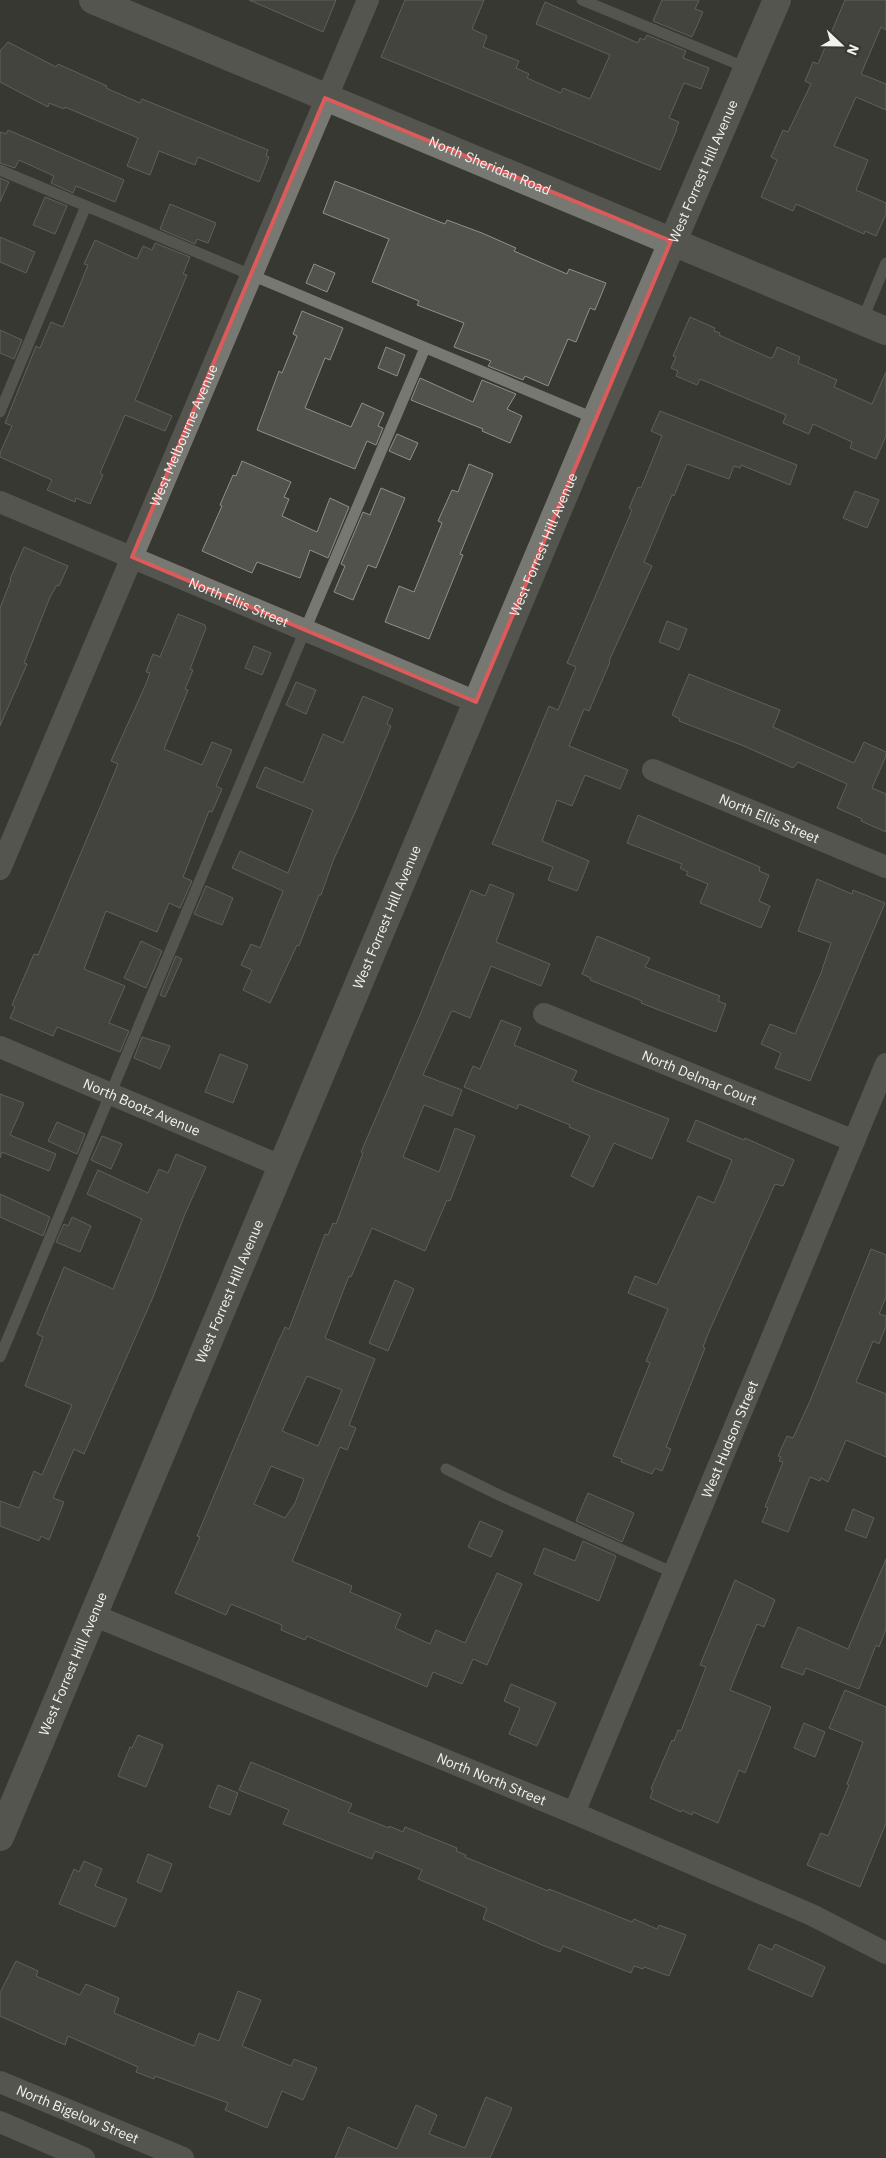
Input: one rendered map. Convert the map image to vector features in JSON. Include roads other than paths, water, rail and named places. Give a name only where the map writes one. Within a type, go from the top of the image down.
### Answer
[{"type":"main road","name":"North Sheridan Road","points":[[93,0],[874,326]]},
{"type":"main road","name":"West Forrest Hill Avenue","points":[[0,1838],[283,1167],[476,702],[671,241],[777,0]]},
{"type":"street","name":"West Melbourne Avenue","points":[[0,869],[368,0]]},
{"type":"street","name":"North Ellis Street","points":[[0,502],[476,702]]},
{"type":"street","name":"North Ellis Street","points":[[653,770],[886,867]]},
{"type":"street","name":"North Delmar Court","points":[[544,1014],[854,1141]]},
{"type":"street","name":"North Bootz Avenue","points":[[0,1047],[283,1167]]},
{"type":"street","name":"West Hudson Street","points":[[574,1813],[886,1064]]},
{"type":"street","name":"North North Street","points":[[93,1615],[574,1813],[820,1918],[886,1953]]},
{"type":"street","name":"North Bigelow Street","points":[[0,2082],[183,2158]]},
{"type":"street","points":[[0,2122],[84,2158]]},
{"type":"lane","points":[[582,0],[747,68]]},
{"type":"lane","points":[[0,170],[596,419]]},
{"type":"lane","points":[[0,412],[86,206]]},
{"type":"lane","points":[[874,326],[886,262]]},
{"type":"lane","points":[[0,1357],[425,348]]},
{"type":"lane","points":[[446,1469],[501,1496],[674,1573]]}]
